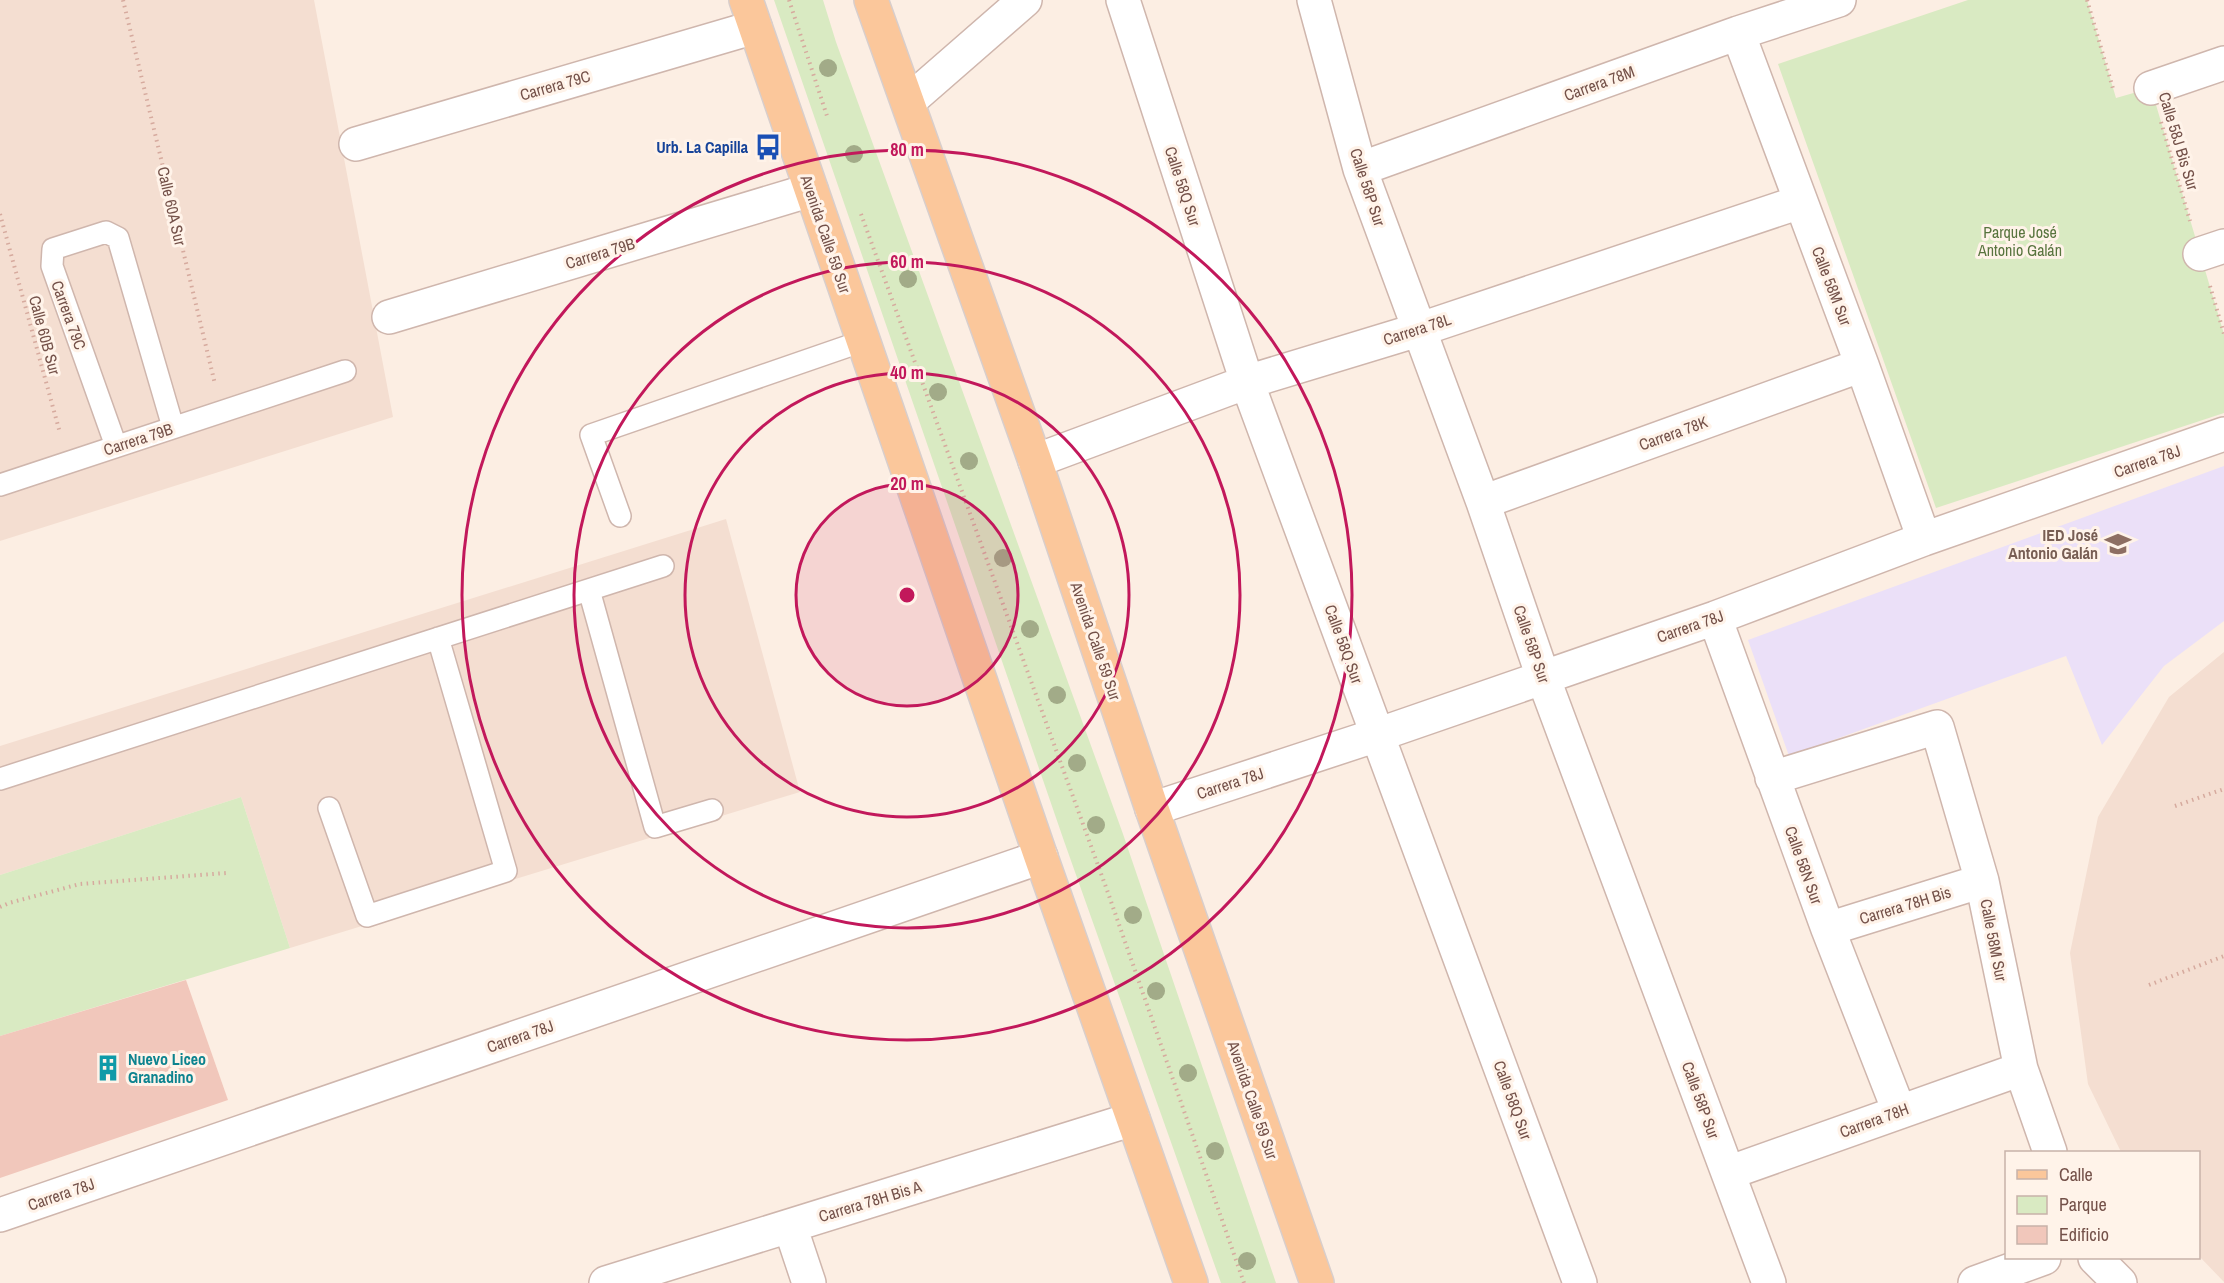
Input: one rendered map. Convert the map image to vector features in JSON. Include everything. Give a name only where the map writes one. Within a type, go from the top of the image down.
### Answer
[{"type":"main road","name":"Avenida Calle 59 Sur","points":[[737,0],[750,13],[1041,858],[1191,1283]]},
{"type":"main road","name":"Avenida Calle 59 Sur","points":[[873,4],[1035,460],[1152,809],[1317,1283]]},
{"type":"street","points":[[908,102],[1025,0]]},
{"type":"street","name":"Calle 58Q Sur","points":[[1123,0],[1247,382],[1581,1283]]},
{"type":"street","name":"Calle 58P Sur","points":[[1314,0],[1360,169],[1483,502],[1543,677],[1768,1283]]},
{"type":"street","name":"Carrera 78M","points":[[1360,169],[1738,33],[1839,0]]},
{"type":"street","name":"Carrera 79C","points":[[356,144],[750,13]]},
{"type":"street","name":"Calle 58M Sur","points":[[1738,33],[1924,538]]},
{"type":"street","points":[[2151,88],[2224,63]]},
{"type":"street","name":"Carrera 79B","points":[[389,317],[811,189]]},
{"type":"street","name":"Carrera 78L","points":[[1035,460],[1247,382],[1418,330],[1800,202]]},
{"type":"street","name":"Carrera 78K","points":[[1483,502],[1862,365]]},
{"type":"street","name":"Carrera 78J","points":[[1152,809],[1377,735],[1715,618],[1924,538],[2224,434]]},
{"type":"street","name":"Calle 58N Sur","points":[[1715,618],[1828,929],[1899,1111]]},
{"type":"street","name":"Calle 58M Sur","points":[[1772,778],[1937,727],[1982,881],[2021,1069],[2050,1151]]},
{"type":"street","name":"Carrera 78J","points":[[0,1215],[1041,858]]},
{"type":"street","name":"Carrera 78H Bis","points":[[1828,929],[1982,881]]},
{"type":"street","name":"Carrera 78H","points":[[1728,1173],[2021,1069]]},
{"type":"street","name":"Carrera 78H Bis A","points":[[606,1283],[648,1277],[790,1226],[1133,1119]]},
{"type":"street","points":[[790,1226],[809,1283]]},
{"type":"street","points":[[1975,1283],[2039,1259]]},
{"type":"street","points":[[2097,1259],[2120,1283]]},
{"type":"lane","name":"Carrera 79C","points":[[116,446],[52,266],[53,249],[106,232],[118,238],[173,427]]},
{"type":"lane","points":[[620,516],[591,435],[863,341]]},
{"type":"lane","name":"Carrera 79B","points":[[0,485],[345,371]]},
{"type":"lane","points":[[0,779],[663,566]]},
{"type":"lane","points":[[589,590],[656,827],[712,810]]},
{"type":"lane","points":[[329,808],[368,916],[506,871],[438,638]]},
{"type":"path","name":"Calle 60A Sur","points":[[123,0],[221,411]]},
{"type":"path","points":[[789,0],[829,123]]},
{"type":"path","name":"Calle 58J Bis Sur","points":[[2087,0],[2116,99],[2151,88],[2212,250],[2224,334]]},
{"type":"path","points":[[860,212],[1107,890],[1244,1283]]},
{"type":"path","name":"Calle 60B Sur","points":[[0,214],[68,462]]},
{"type":"path","points":[[2175,806],[2224,789]]},
{"type":"path","points":[[0,907],[80,884],[226,873]]},
{"type":"path","points":[[2149,985],[2224,956]]},
{"type":"shaded area","points":[[0,0],[314,0],[393,417],[0,541]]},
{"type":"shaded area","name":"IED José Antonio Galán","points":[[2224,466],[2224,621],[2164,666],[2102,745],[2066,656],[1789,756],[1748,640]]},
{"type":"shaded area","points":[[726,519],[800,792],[290,948],[241,797],[0,875],[0,746]]},
{"type":"shaded area","points":[[2224,652],[2224,1282],[2200,1257],[2200,1151],[2121,1151],[2088,1084],[2070,953],[2098,817],[2169,697]]},
{"type":"green space","points":[[774,0],[823,0],[836,42],[1123,834],[1276,1283],[1221,1283],[1064,841]]},
{"type":"green space","name":"Parque José Antonio Galán","points":[[1968,0],[2087,0],[2116,98],[2151,88],[2224,334],[2224,413],[1936,508],[1778,64]]},
{"type":"green space","points":[[241,797],[290,948],[0,1036],[0,875]]},
{"type":"building","name":"Nuevo Liceo Granadino","points":[[186,980],[228,1100],[0,1178],[0,1036]]},
{"type":"place","name":"Urb. La Capilla","points":[[768,147]]},
{"type":"place","name":"IED José Antonio Galán","points":[[2118,544]]},
{"type":"place","name":"Nuevo Liceo Granadino","points":[[108,1068]]}]
